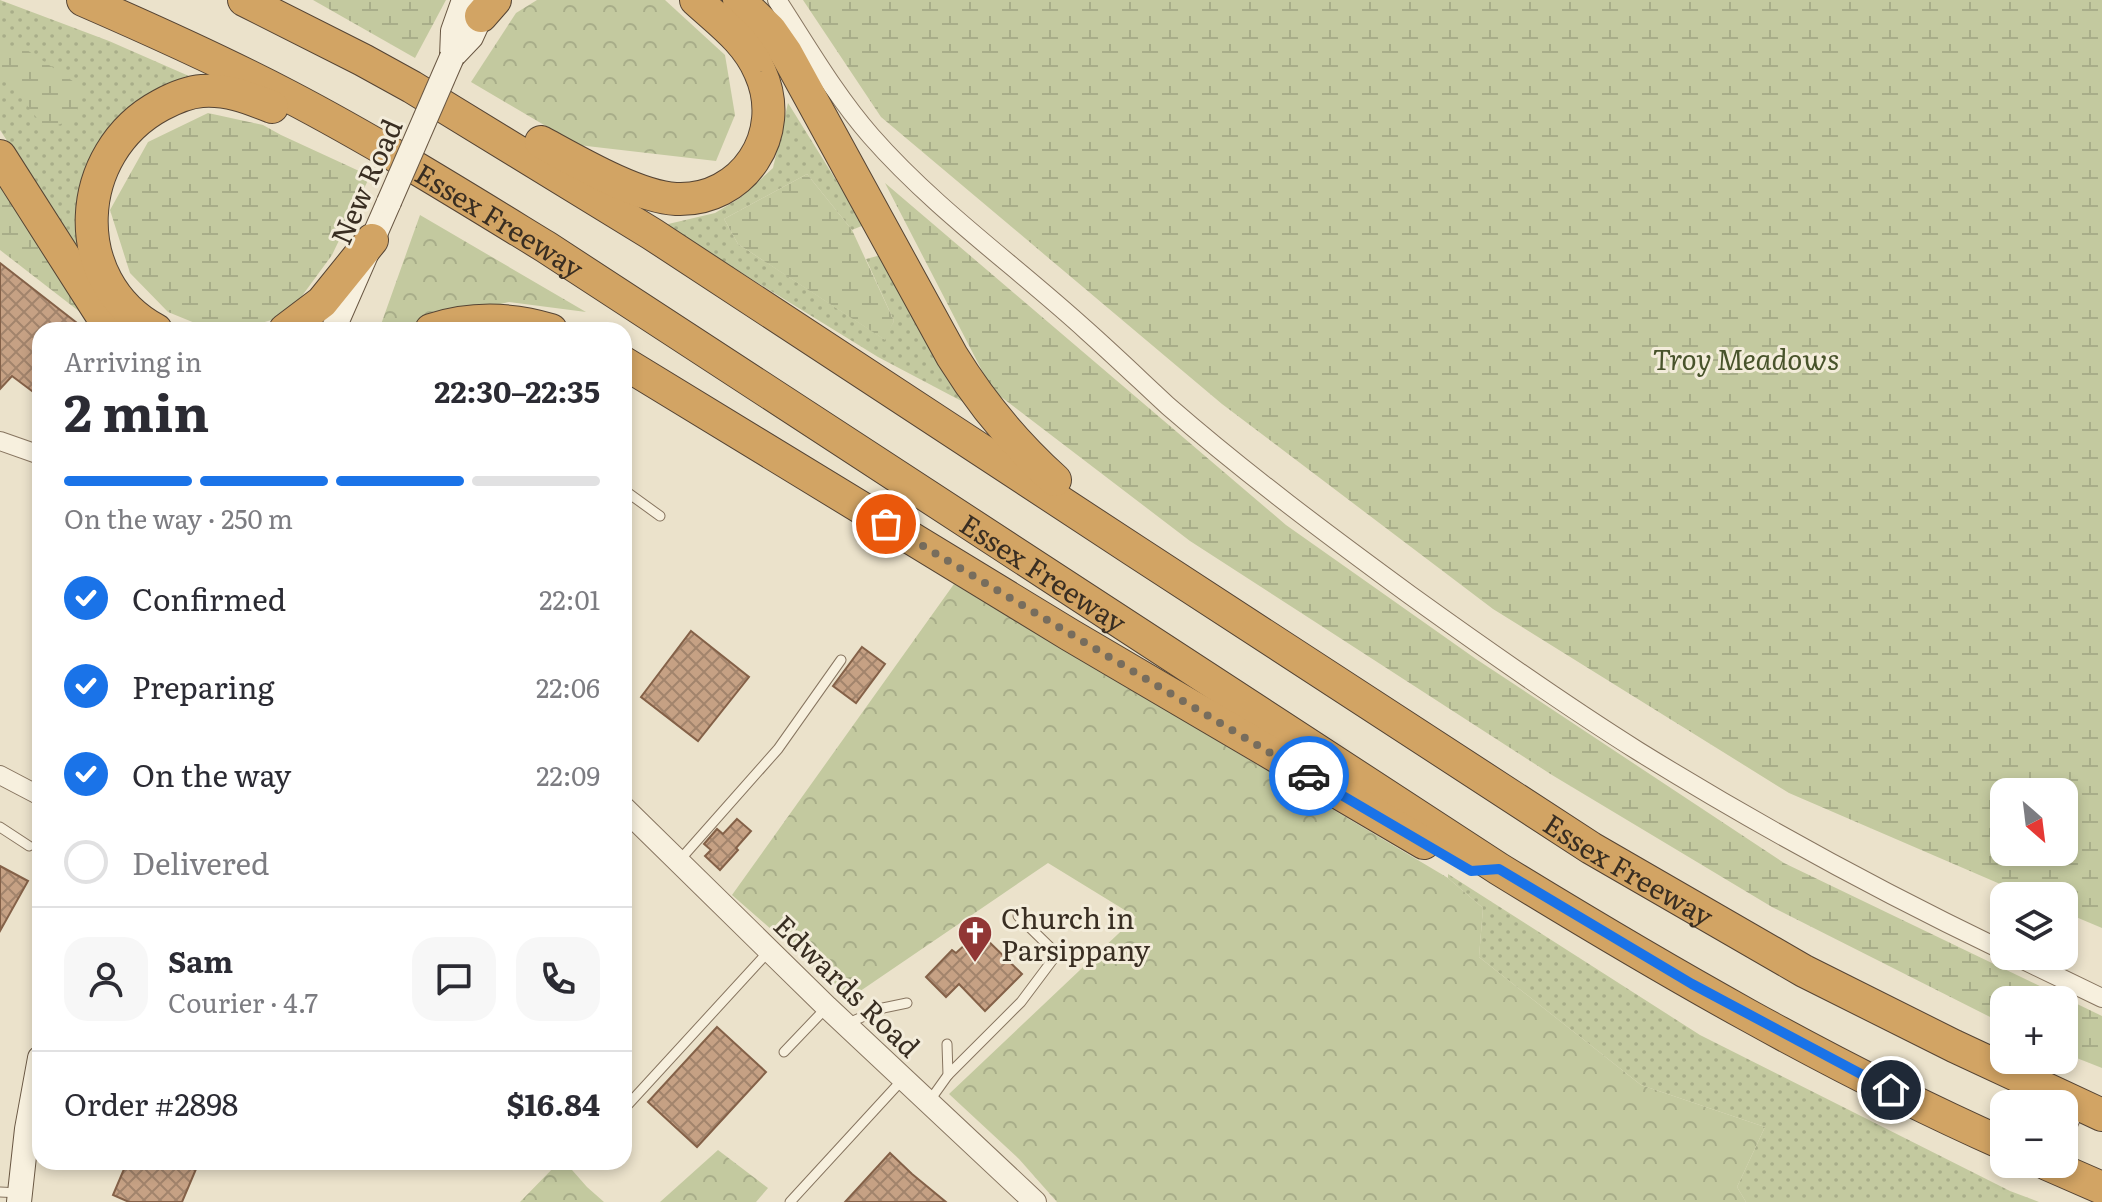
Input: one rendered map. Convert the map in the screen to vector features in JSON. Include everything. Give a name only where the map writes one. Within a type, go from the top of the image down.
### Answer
[{"type":"highway","name":"Essex Freeway","points":[[83,0],[193,49],[302,104],[417,169],[546,247],[1499,869],[1740,1011],[1990,1137]]},
{"type":"highway","name":"Essex Freeway","points":[[244,0],[363,60],[652,234],[1591,848],[1804,971],[2092,1110]]},
{"type":"highway","points":[[363,60],[385,56],[566,156],[644,192],[667,198],[692,199],[707,196],[741,175],[758,153],[769,127],[768,101],[762,75],[750,53],[696,0]]},
{"type":"highway","points":[[739,0],[770,30],[786,53],[973,391],[1025,453],[1135,551]]},
{"type":"highway","points":[[143,322],[112,289],[100,266],[93,241],[91,220],[97,180],[120,139],[137,121],[174,98],[198,91],[218,90],[242,95],[275,108],[302,104]]},
{"type":"highway","points":[[0,156],[106,322]]},
{"type":"highway","points":[[296,322],[322,302],[372,240]]},
{"type":"highway","points":[[468,322],[518,322]]},
{"type":"highway","points":[[632,368],[1070,635],[1471,871],[1499,869]]},
{"type":"highway","points":[[2078,1174],[2102,1188]]},
{"type":"main road","name":"New Road","points":[[336,322],[452,57],[471,37],[475,4]]},
{"type":"main road","points":[[13,1196],[32,1102]]},
{"type":"street","points":[[777,0],[844,102],[902,168],[1169,406],[1348,550],[1473,640],[1641,752],[1839,866],[1990,944]]},
{"type":"street","points":[[0,441],[32,452]]},
{"type":"street","points":[[0,775],[32,792]]},
{"type":"street","name":"Edwards Road","points":[[632,816],[827,1007],[1035,1202]]},
{"type":"street","points":[[2044,970],[2102,998]]},
{"type":"lane","points":[[632,496],[660,516]]},
{"type":"lane","points":[[678,862],[778,749],[841,660]]},
{"type":"lane","points":[[0,827],[29,846]]},
{"type":"lane","points":[[928,1103],[948,1075],[1021,1002],[1057,954],[1018,916]]},
{"type":"lane","points":[[632,1100],[769,951]]},
{"type":"lane","points":[[845,1024],[883,1008],[907,1003]]},
{"type":"lane","points":[[784,1052],[827,1007]]},
{"type":"lane","points":[[947,1044],[948,1075]]},
{"type":"lane","points":[[790,1202],[903,1079]]},
{"type":"lane","points":[[2078,1129],[2092,1110]]},
{"type":"green space","points":[[0,0],[109,41],[198,80],[150,98],[103,136],[85,181],[82,254],[0,130]]},
{"type":"green space","points":[[313,0],[446,0],[415,58]]},
{"type":"green space","points":[[537,0],[665,0],[725,55],[735,115],[716,161],[578,145],[471,82],[516,13]]},
{"type":"green space","name":"Troy Meadows","points":[[803,0],[2102,0],[2102,928],[2078,918],[2078,882],[1996,882],[1789,793],[1493,609],[1222,404],[881,117]]},
{"type":"green space","points":[[0,46],[27,50],[80,86],[76,119],[45,129],[0,69]]},
{"type":"green space","points":[[788,103],[864,225],[852,230],[807,174],[724,219],[738,244],[884,339],[894,321],[866,259],[881,255],[969,405],[878,357],[664,225],[715,213],[740,198],[773,168]]},
{"type":"green space","points":[[208,113],[263,125],[370,176],[332,255],[288,315],[265,322],[192,322],[168,312],[130,273],[110,210],[148,142]]},
{"type":"green space","points":[[807,174],[852,230],[894,321],[885,340],[738,244],[724,219]]},
{"type":"green space","points":[[885,183],[1286,525],[1476,659],[1784,863],[1990,962],[1990,970],[2006,970],[2040,986],[1990,986],[1990,1017],[1772,907],[1552,775],[1190,541],[992,390]]},
{"type":"green space","points":[[0,186],[89,319],[0,250]]},
{"type":"green space","points":[[420,215],[586,312],[509,302],[423,322],[382,322]]},
{"type":"green space","points":[[954,584],[1448,878],[1483,908],[1479,957],[1641,1085],[1765,1127],[1737,1187],[1746,1202],[1057,1202],[1019,1159],[949,1094],[1136,917],[1048,863],[850,998],[732,895]]},
{"type":"green space","points":[[1448,874],[1700,1035],[2010,1191],[2039,1202],[1746,1202],[1737,1187],[1765,1127],[1641,1085],[1479,957],[1483,908],[1448,878]]},
{"type":"green space","points":[[2078,1004],[2102,1016],[2102,1068],[2078,1059]]},
{"type":"green space","points":[[718,1150],[768,1188],[756,1202],[660,1202]]},
{"type":"green space","points":[[551,1170],[572,1170],[604,1202],[520,1202]]},
{"type":"building","points":[[0,263],[76,322],[32,322],[32,391],[12,376],[0,389]]},
{"type":"building","points":[[691,631],[749,677],[698,741],[641,697]]},
{"type":"building","points":[[862,647],[885,664],[856,703],[833,686]]},
{"type":"building","points":[[737,819],[751,831],[720,870],[705,856],[711,850],[704,844],[717,829],[723,834]]},
{"type":"building","points":[[0,866],[28,881],[0,931]]},
{"type":"building","name":"Church in Parsippany","points":[[979,932],[1022,974],[985,1011],[959,984],[946,997],[926,977],[952,950],[956,953]]},
{"type":"building","points":[[717,1027],[766,1072],[697,1147],[648,1102]]},
{"type":"building","points":[[890,1153],[912,1174],[946,1202],[845,1202]]},
{"type":"building","points":[[124,1170],[196,1170],[182,1202],[129,1202],[113,1195]]},
{"type":"way so far","points":[[886,524],[1309,776]]},
{"type":"place","name":"Church in Parsippany","points":[[975,964]]},
{"type":"route","points":[[1309,776],[1471,871],[1499,869],[1692,984],[1891,1090]]}]
